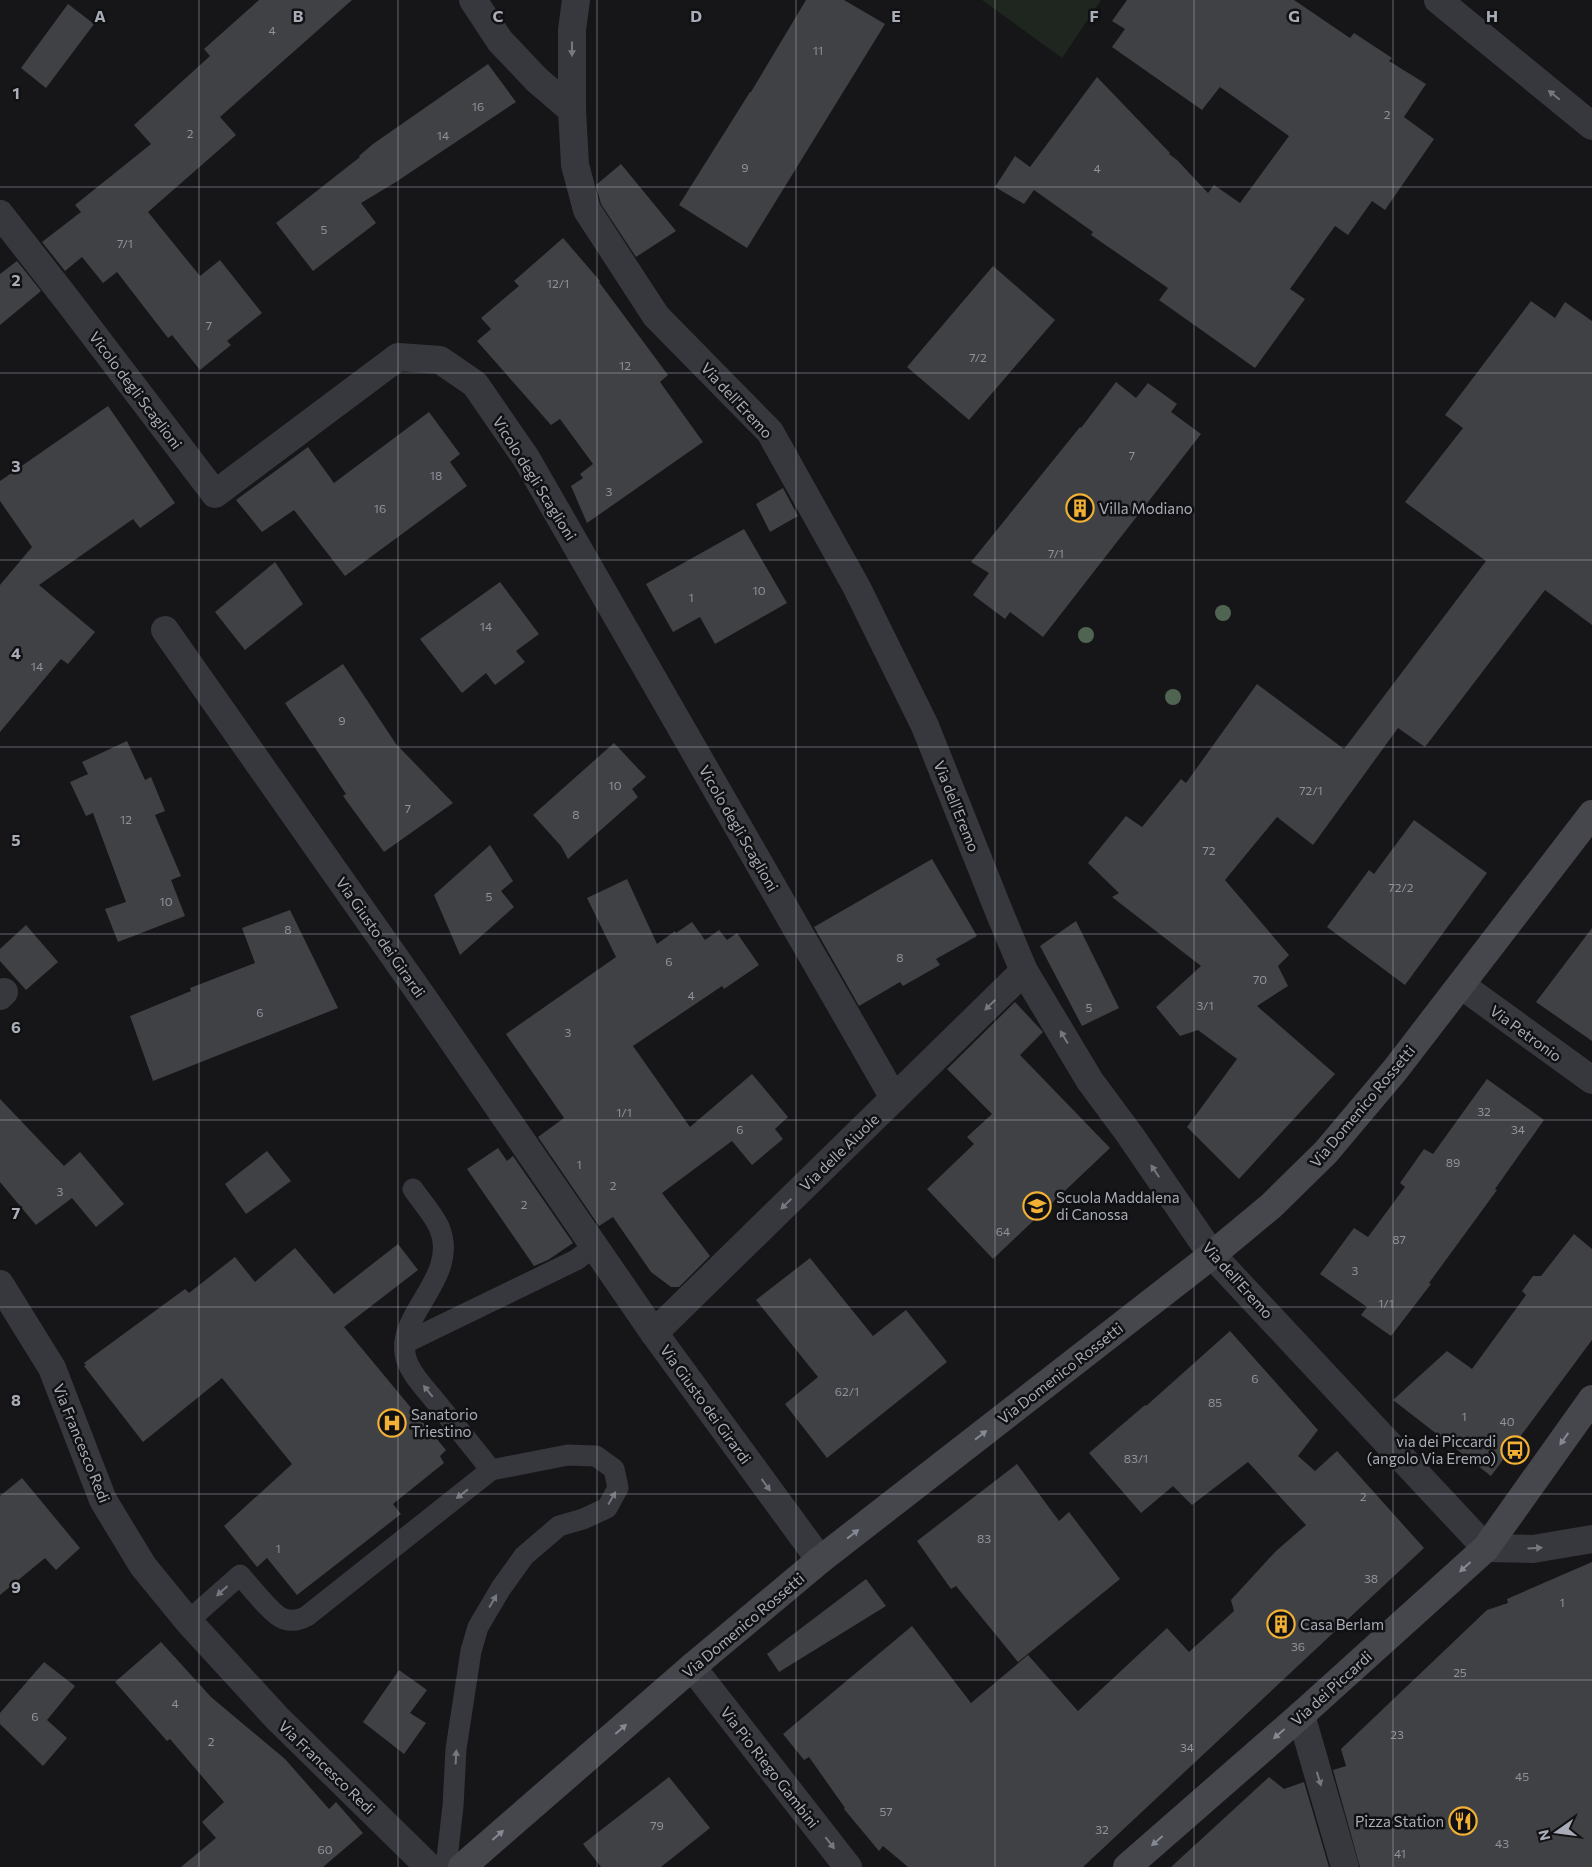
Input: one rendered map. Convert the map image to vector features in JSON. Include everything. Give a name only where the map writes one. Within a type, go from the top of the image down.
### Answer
[{"type":"main road","name":"Via Domenico Rossetti","points":[[462,1867],[692,1667],[820,1560],[1212,1255],[1271,1206],[1326,1152],[1395,1070],[1592,814]]},
{"type":"main road","name":"Via dei Piccardi","points":[[1127,1867],[1486,1548],[1592,1399]]},
{"type":"street","points":[[473,0],[500,41],[537,80],[572,110]]},
{"type":"street","name":"Via dell'Eremo","points":[[576,0],[572,30],[572,110],[575,165],[587,210],[656,316],[770,432],[856,586],[925,726],[1024,971],[1090,1080],[1212,1255],[1486,1548]]},
{"type":"street","points":[[1438,0],[1592,126]]},
{"type":"street","name":"Vicolo degli Scaglioni","points":[[0,214],[215,494],[398,357],[440,360],[475,384],[526,458],[894,1098]]},
{"type":"street","name":"Via Giusto dei Girardi","points":[[165,630],[422,996],[654,1333],[820,1560]]},
{"type":"street","name":"Via delle Aiuole","points":[[654,1333],[1024,971]]},
{"type":"street","name":"Via Petronio","points":[[1461,985],[1592,1080]]},
{"type":"street","name":"Via Francesco Redi","points":[[0,1284],[52,1368],[103,1500],[143,1566],[188,1621],[277,1718],[429,1867]]},
{"type":"street","points":[[1486,1548],[1533,1549],[1592,1539]]},
{"type":"street","name":"Via Pio Riego Gambini","points":[[692,1667],[848,1867]]},
{"type":"street","points":[[1300,1715],[1346,1867]]},
{"type":"lane","points":[[413,1189],[438,1226],[442,1238],[443,1258],[437,1276],[407,1331],[405,1343],[406,1356],[414,1375],[491,1470]]},
{"type":"lane","points":[[405,1343],[576,1260],[595,1246]]},
{"type":"lane","points":[[188,1621],[240,1575],[278,1617],[292,1621],[300,1620],[491,1470],[568,1455],[596,1456],[614,1469],[618,1488],[607,1508],[583,1519],[559,1526],[524,1556],[501,1588],[478,1627],[470,1651],[456,1749],[453,1806],[446,1867]]},
{"type":"shaded area","points":[[982,0],[1101,0],[1062,58]]},
{"type":"building","points":[[259,0],[352,0],[220,117],[236,135],[148,212],[200,276],[220,260],[262,313],[227,341],[231,345],[200,370],[172,335],[168,338],[117,272],[103,283],[82,257],[65,271],[42,242],[81,212],[75,205],[151,144],[134,125],[210,56],[204,49]]},
{"type":"building","points":[[806,0],[844,0],[885,24],[747,248],[679,205],[751,92]]},
{"type":"building","points":[[1127,0],[1294,0],[1350,38],[1354,33],[1392,58],[1389,61],[1426,84],[1404,117],[1434,139],[1385,210],[1372,201],[1348,235],[1335,226],[1290,289],[1305,299],[1255,368],[1159,300],[1168,288],[1091,235],[1093,232],[1034,190],[1024,204],[995,187],[1015,156],[1030,167],[1097,77],[1208,193],[1214,185],[1240,203],[1289,136],[1220,87],[1202,110],[1112,47],[1125,29],[1112,21]]},
{"type":"building","points":[[68,4],[94,24],[46,88],[21,68]]},
{"type":"building","points":[[488,64],[516,102],[396,182],[361,203],[376,223],[313,271],[276,223],[360,157],[373,144]]},
{"type":"building","points":[[621,164],[676,231],[636,257],[601,204],[596,185]]},
{"type":"building","points":[[563,238],[600,281],[668,375],[660,382],[703,442],[587,523],[571,486],[583,478],[580,474],[593,464],[560,419],[551,425],[477,341],[491,329],[481,318],[519,286],[514,281]]},
{"type":"building","points":[[17,261],[41,291],[0,325],[0,274]]},
{"type":"building","points":[[993,266],[1055,320],[969,420],[907,367]]},
{"type":"building","points":[[1531,301],[1555,318],[1565,302],[1592,321],[1592,625],[1545,590],[1425,747],[1398,728],[1313,845],[1277,817],[1225,880],[1289,955],[1278,966],[1288,986],[1257,1006],[1335,1074],[1239,1179],[1187,1127],[1237,1059],[1198,1030],[1180,1036],[1156,1007],[1201,966],[1112,897],[1119,893],[1088,863],[1126,816],[1142,827],[1181,779],[1186,783],[1257,684],[1344,749],[1486,561],[1405,502],[1463,428],[1445,415]]},
{"type":"building","name":"Villa Modiano","points":[[1116,382],[1136,398],[1148,383],[1177,404],[1171,412],[1201,434],[1043,637],[1010,612],[1005,619],[973,595],[989,573],[971,562],[1081,428]]},
{"type":"building","points":[[108,406],[175,503],[140,528],[133,519],[39,585],[95,632],[68,664],[61,659],[0,732],[0,585],[32,547],[0,501],[0,481]]},
{"type":"building","points":[[429,412],[460,454],[450,462],[467,486],[345,576],[294,510],[262,532],[236,500],[308,447],[334,483]]},
{"type":"building","points":[[783,488],[798,516],[770,532],[756,504]]},
{"type":"building","points":[[744,529],[787,603],[715,644],[700,617],[673,632],[646,584]]},
{"type":"building","points":[[275,562],[303,604],[245,650],[215,612]]},
{"type":"building","points":[[500,582],[539,634],[516,651],[525,662],[495,685],[486,673],[462,693],[420,639]]},
{"type":"building","points":[[343,664],[396,744],[453,803],[384,852],[343,796],[346,794],[285,703]]},
{"type":"building","points":[[127,741],[145,780],[151,777],[165,811],[155,815],[181,876],[171,880],[185,916],[118,942],[105,909],[126,902],[93,813],[86,816],[70,782],[88,774],[82,762]]},
{"type":"building","points":[[614,743],[646,777],[632,789],[638,797],[568,859],[561,846],[533,815]]},
{"type":"building","points":[[1414,820],[1487,873],[1405,985],[1327,927],[1369,870],[1374,874]]},
{"type":"building","points":[[490,845],[513,881],[501,891],[514,907],[460,955],[434,895]]},
{"type":"building","points":[[932,859],[977,936],[936,959],[940,965],[903,986],[900,982],[859,1006],[814,927]]},
{"type":"building","points":[[627,879],[657,944],[692,922],[705,940],[719,930],[727,940],[737,933],[759,965],[724,989],[722,986],[633,1046],[690,1127],[752,1074],[788,1117],[775,1129],[783,1139],[752,1165],[732,1141],[662,1193],[710,1256],[679,1287],[671,1287],[651,1272],[613,1217],[599,1226],[538,1137],[564,1118],[506,1034],[616,957],[587,898]]},
{"type":"building","points":[[290,910],[338,1008],[153,1081],[130,1016],[191,991],[190,988],[255,963],[242,928]]},
{"type":"building","points":[[1076,921],[1119,1008],[1082,1026],[1040,946]]},
{"type":"building","points":[[26,925],[58,962],[26,990],[0,961],[0,949]]},
{"type":"building","points":[[1592,928],[1592,1041],[1536,1002]]},
{"type":"building","points":[[1015,1002],[1043,1032],[1020,1055],[1110,1148],[993,1259],[927,1189],[974,1144],[967,1137],[992,1114],[947,1069]]},
{"type":"building","points":[[1487,1079],[1544,1120],[1495,1189],[1497,1190],[1429,1283],[1431,1284],[1391,1336],[1361,1315],[1367,1307],[1320,1274],[1354,1228],[1368,1237],[1405,1187],[1400,1183],[1424,1149],[1433,1154]]},
{"type":"building","points":[[0,1099],[64,1166],[80,1152],[124,1204],[96,1227],[72,1198],[36,1225],[0,1182]]},
{"type":"building","points":[[498,1148],[507,1161],[513,1156],[573,1243],[548,1260],[534,1266],[467,1169]]},
{"type":"building","points":[[267,1151],[291,1181],[246,1214],[225,1184]]},
{"type":"building","points":[[1574,1234],[1592,1249],[1592,1340],[1491,1476],[1393,1400],[1447,1351],[1472,1369],[1526,1295],[1522,1291],[1533,1276],[1541,1276]]},
{"type":"building","name":"Sanatorio Triestino","points":[[398,1244],[418,1270],[344,1327],[446,1450],[440,1456],[444,1463],[393,1504],[401,1514],[297,1595],[267,1558],[257,1567],[224,1526],[292,1464],[222,1378],[143,1442],[84,1366],[86,1365],[84,1363],[185,1289],[189,1293],[235,1257],[255,1282],[295,1248],[334,1294]]},
{"type":"building","points":[[810,1258],[873,1336],[906,1310],[947,1362],[827,1458],[785,1404],[818,1377],[756,1300]]},
{"type":"building","points":[[1230,1331],[1318,1430],[1298,1456],[1315,1471],[1337,1451],[1424,1548],[1083,1867],[908,1867],[883,1846],[879,1851],[844,1809],[809,1757],[804,1760],[783,1734],[912,1626],[971,1703],[1028,1655],[1078,1711],[1167,1628],[1189,1652],[1234,1611],[1231,1600],[1276,1551],[1306,1525],[1248,1462],[1192,1505],[1173,1486],[1141,1513],[1089,1453],[1146,1406]]},
{"type":"building","points":[[1017,1464],[1059,1521],[1069,1512],[1120,1579],[1018,1662],[956,1586],[951,1589],[917,1541]]},
{"type":"building","points":[[22,1478],[80,1548],[56,1570],[45,1558],[0,1595],[0,1496]]},
{"type":"building","points":[[1592,1562],[1592,1867],[1360,1867],[1333,1770],[1346,1766],[1341,1749],[1487,1610],[1508,1603],[1507,1599]]},
{"type":"building","points":[[866,1579],[886,1606],[779,1672],[767,1654]]},
{"type":"building","points":[[161,1642],[211,1697],[285,1759],[329,1809],[336,1802],[363,1833],[323,1867],[181,1867],[216,1838],[202,1822],[224,1802],[170,1739],[167,1741],[115,1682]]},
{"type":"building","points":[[44,1662],[75,1686],[47,1720],[67,1738],[43,1766],[0,1724],[0,1713]]},
{"type":"building","points":[[399,1670],[427,1690],[410,1713],[426,1723],[404,1754],[363,1722]]},
{"type":"building","points":[[669,1777],[710,1828],[661,1867],[601,1867],[583,1844]]},
{"type":"building","points":[[1269,1777],[1284,1789],[1304,1782],[1329,1867],[1171,1867]]},
{"type":"place","name":"Villa Modiano","points":[[1080,508]]},
{"type":"place","name":"Scuola Maddalena di Canossa","points":[[1037,1206]]},
{"type":"place","name":"Sanatorio Triestino","points":[[392,1423]]},
{"type":"place","name":"via dei Piccardi (angolo Via Eremo)","points":[[1515,1450]]},
{"type":"place","name":"Casa Berlam","points":[[1281,1624]]},
{"type":"place","name":"Pizza Station","points":[[1463,1821]]}]
